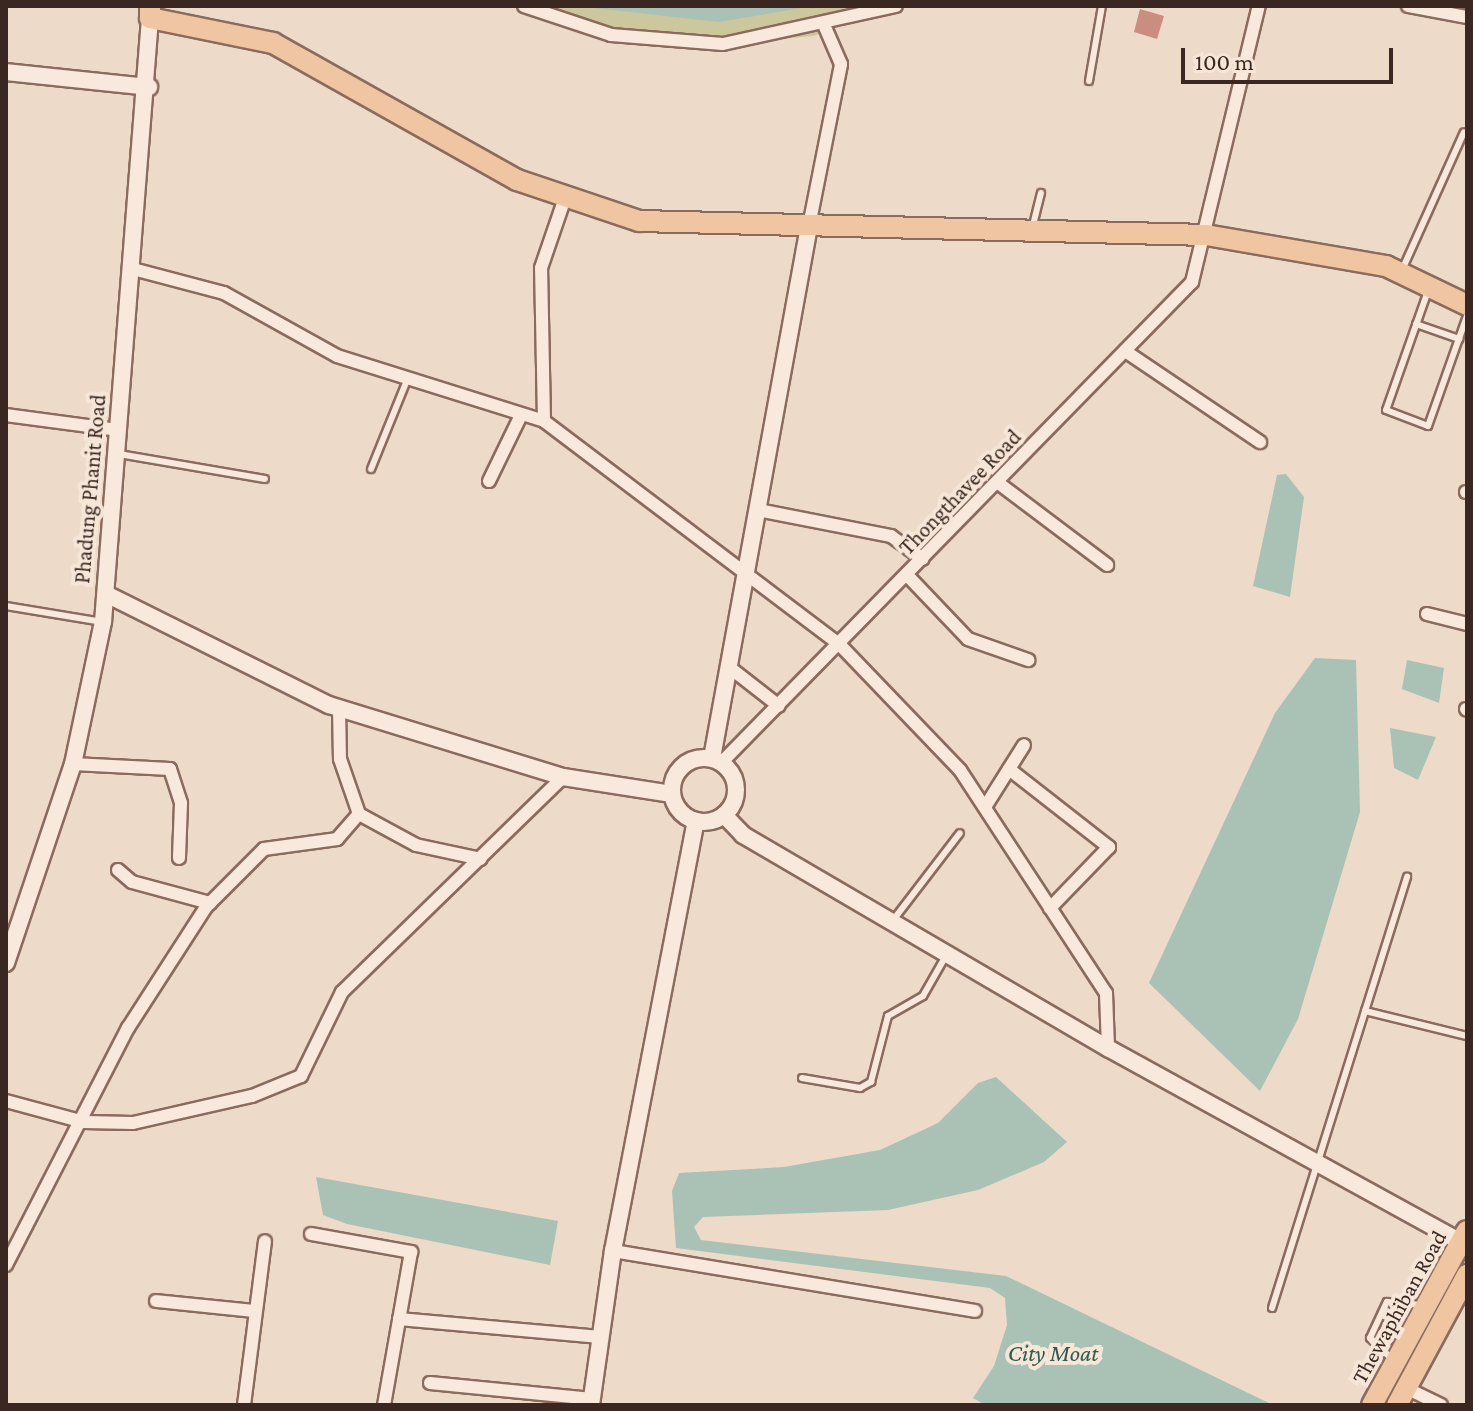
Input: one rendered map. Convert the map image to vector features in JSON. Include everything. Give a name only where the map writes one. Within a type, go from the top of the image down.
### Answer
[{"type":"main road","points":[[150,12],[273,43],[479,161],[565,198],[666,225],[810,221],[1206,235],[1401,273],[1467,305]]},
{"type":"main road","name":"Thewaphiban Road","points":[[1372,1405],[1465,1239]]},
{"type":"main road","name":"Thewaphiban Road","points":[[1402,1396],[1467,1275]]},
{"type":"street","points":[[524,6],[611,35],[723,44],[825,27],[896,6]]},
{"type":"street","name":"Thongthavee Road","points":[[717,760],[779,706],[840,645],[1192,282],[1206,235],[1259,6]]},
{"type":"street","points":[[1408,6],[1467,17]]},
{"type":"street","name":"Phadung Phanit Road","points":[[6,963],[73,764],[103,622],[149,87],[150,12]]},
{"type":"street","points":[[724,815],[737,789],[717,760],[729,667],[841,64],[825,27]]},
{"type":"street","points":[[6,72],[149,87]]},
{"type":"street","points":[[544,421],[541,268],[565,198]]},
{"type":"street","points":[[133,269],[224,293],[337,356],[544,421],[747,571],[840,645],[905,705],[985,807],[1106,993],[1108,1048]]},
{"type":"street","points":[[1125,351],[1260,442]]},
{"type":"street","points":[[6,415],[119,430]]},
{"type":"street","points":[[489,481],[521,415]]},
{"type":"street","points":[[997,482],[1107,565]]},
{"type":"street","points":[[758,510],[891,536],[923,559]]},
{"type":"street","points":[[907,575],[968,639],[1028,660]]},
{"type":"street","points":[[106,594],[339,708],[563,777],[672,794],[696,821]]},
{"type":"street","points":[[1427,614],[1467,624]]},
{"type":"street","points":[[729,667],[779,706]]},
{"type":"street","points":[[339,708],[340,759],[359,814],[416,845],[481,859]]},
{"type":"street","points":[[985,807],[1024,745]]},
{"type":"street","points":[[672,794],[679,769],[717,760]]},
{"type":"street","points":[[73,764],[170,769],[181,803],[179,858]]},
{"type":"street","points":[[1009,769],[1109,847],[1050,908]]},
{"type":"street","points":[[6,1101],[84,1122],[133,1123],[252,1096],[301,1076],[342,992],[563,777]]},
{"type":"street","points":[[6,1265],[84,1122],[128,1028],[210,903],[264,849],[337,839],[359,814]]},
{"type":"street","points":[[696,821],[724,815]]},
{"type":"street","points":[[724,815],[743,835],[1108,1048],[1317,1163],[1465,1239]]},
{"type":"street","points":[[430,1383],[592,1402],[613,1251],[696,821]]},
{"type":"street","points":[[118,870],[132,882],[210,903]]},
{"type":"street","points":[[311,1234],[411,1252],[384,1405]]},
{"type":"street","points":[[244,1405],[265,1241]]},
{"type":"street","points":[[613,1251],[975,1311]]},
{"type":"street","points":[[156,1301],[255,1311]]},
{"type":"street","points":[[399,1319],[600,1337]]},
{"type":"street","points":[[1402,1396],[1441,1405]]},
{"type":"lane","points":[[1089,81],[1102,6]]},
{"type":"lane","points":[[1401,273],[1464,132]]},
{"type":"lane","points":[[1032,229],[1041,193]]},
{"type":"lane","points":[[1430,286],[1386,410],[1428,426],[1467,316]]},
{"type":"lane","points":[[1416,324],[1459,339]]},
{"type":"lane","points":[[371,469],[408,378]]},
{"type":"lane","points":[[119,454],[265,479]]},
{"type":"lane","points":[[7,607],[103,622]]},
{"type":"lane","points":[[892,922],[960,833]]},
{"type":"lane","points":[[1272,1308],[1407,877]]},
{"type":"lane","points":[[802,1078],[860,1088],[871,1082],[888,1016],[923,996],[947,954]]},
{"type":"lane","points":[[1365,1011],[1467,1036]]},
{"type":"lane","points":[[1395,1363],[1370,1338],[1387,1302],[1426,1306]]},
{"type":"shaded area","points":[[524,6],[896,6],[813,36],[723,44],[611,35]]},
{"type":"water","points":[[577,6],[814,6],[719,22]]},
{"type":"water","points":[[1286,474],[1304,497],[1290,597],[1253,586],[1277,475]]},
{"type":"water","points":[[1315,658],[1356,660],[1360,812],[1298,1019],[1260,1091],[1149,983],[1275,713]]},
{"type":"water","points":[[1407,660],[1444,668],[1439,703],[1402,689]]},
{"type":"water","points":[[1390,728],[1436,737],[1418,780],[1394,768]]},
{"type":"water","name":"City Moat","points":[[996,1077],[1067,1142],[1044,1162],[978,1190],[888,1210],[703,1217],[694,1227],[701,1240],[1006,1276],[1273,1405],[985,1405],[973,1398],[994,1366],[1007,1325],[1005,1298],[990,1288],[676,1248],[672,1191],[679,1173],[784,1167],[880,1150],[938,1123],[978,1083]]},
{"type":"water","points":[[316,1177],[558,1221],[550,1265],[347,1224],[323,1215]]},
{"type":"building","points":[[1140,9],[1164,16],[1157,39],[1134,32]]}]
